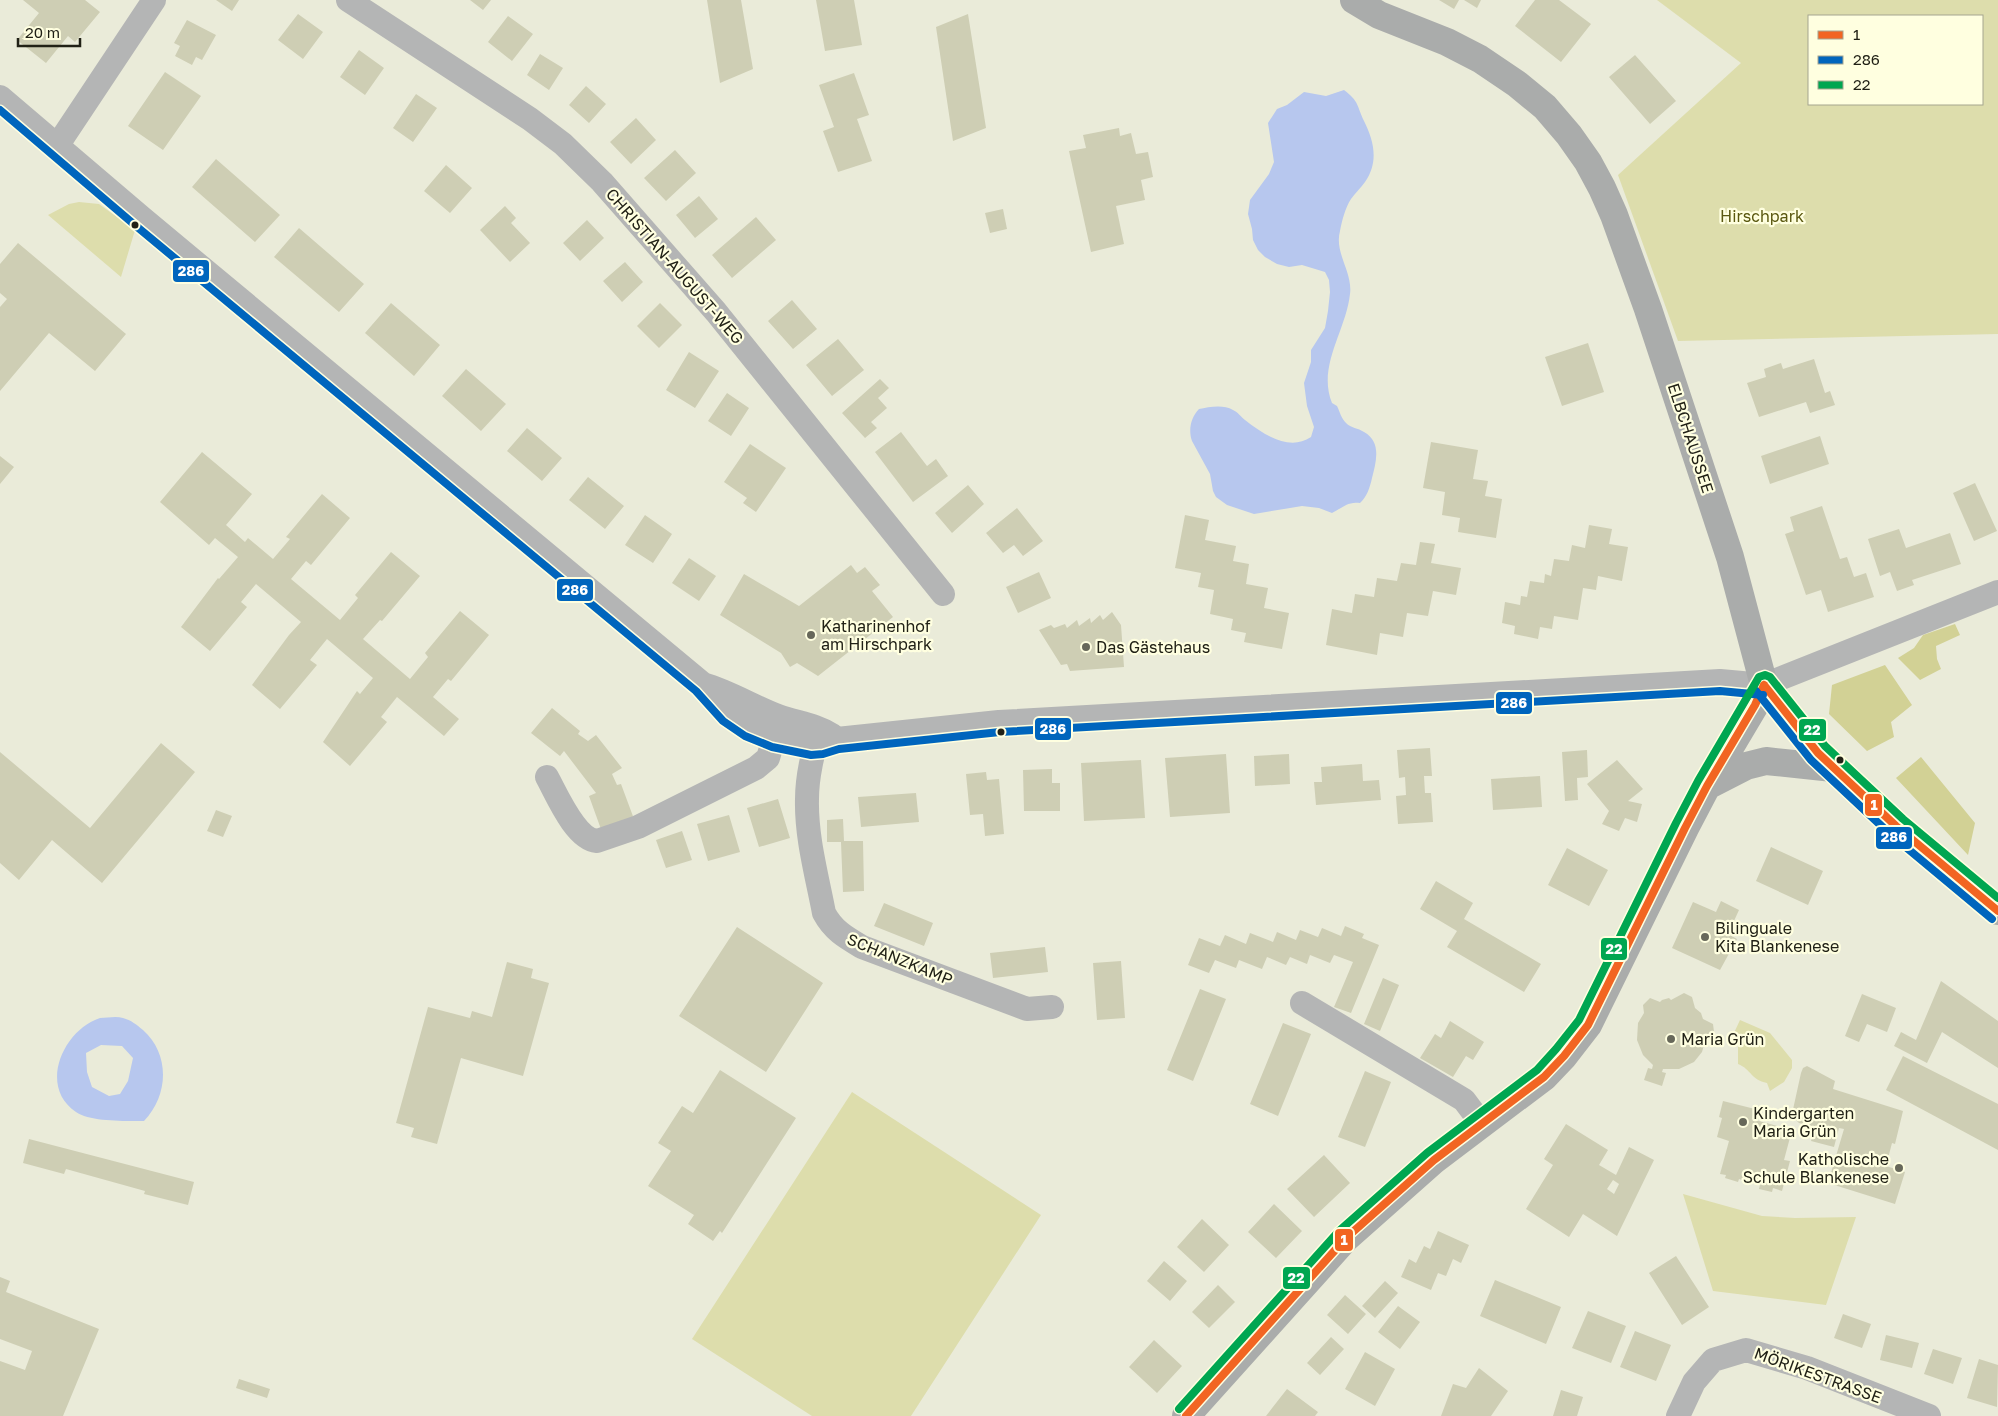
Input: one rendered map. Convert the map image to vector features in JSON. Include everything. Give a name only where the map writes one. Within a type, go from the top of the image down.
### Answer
[{"type":"main road","name":"ELBCHAUSSEE","points":[[1354,0],[1379,15],[1464,50],[1517,84],[1545,107],[1569,134],[1588,162],[1614,215],[1648,309],[1730,557],[1764,685],[1797,729],[1833,768],[1896,826],[1998,911]]},
{"type":"main road","points":[[1186,1416],[1346,1238],[1434,1160],[1544,1077],[1564,1056],[1588,1025],[1707,786],[1755,706],[1764,685]]},
{"type":"main road","points":[[1707,786],[1746,766],[1766,761],[1833,768]]},
{"type":"street","points":[[57,146],[154,0]]},
{"type":"street","name":"CHRISTIAN-AUGUST-WEG","points":[[348,0],[530,119],[563,144],[602,182],[716,312],[943,594]]},
{"type":"street","points":[[0,97],[703,684],[716,703],[748,727],[778,727],[824,737],[1000,722],[1727,681],[1764,685],[1998,592]]},
{"type":"street","points":[[547,776],[577,830],[591,841],[597,841],[638,826],[756,768],[768,758],[778,727]]},
{"type":"street","name":"SCHANZKAMP","points":[[824,737],[808,780],[808,824],[824,913],[830,925],[839,934],[862,947],[1018,1006],[1027,1009],[1052,1007]]},
{"type":"street","points":[[1302,1003],[1464,1100],[1482,1124]]},
{"type":"street","name":"MÖRIKESTRASSE","points":[[1678,1416],[1694,1382],[1713,1360],[1746,1350],[1806,1368],[1930,1416]]},
{"type":"green space","name":"Hirschpark","points":[[1657,0],[1998,0],[1998,334],[1678,341],[1618,175],[1741,63]]},
{"type":"green space","points":[[79,202],[99,204],[135,230],[121,277],[48,215],[69,204]]},
{"type":"green space","points":[[1740,1020],[1770,1033],[1792,1060],[1792,1068],[1784,1082],[1770,1091],[1767,1083],[1754,1077],[1738,1064],[1738,1045],[1733,1035]]},
{"type":"green space","points":[[852,1092],[1041,1215],[911,1416],[812,1416],[692,1339]]},
{"type":"green space","points":[[1683,1194],[1762,1216],[1795,1218],[1856,1217],[1826,1305],[1713,1291]]},
{"type":"shaded area","points":[[1955,624],[1960,635],[1936,646],[1937,659],[1941,669],[1920,680],[1898,658],[1914,648],[1923,635]]},
{"type":"shaded area","points":[[1885,665],[1912,705],[1891,722],[1894,737],[1867,751],[1829,714],[1832,685]]},
{"type":"shaded area","points":[[1921,757],[1975,823],[1968,855],[1896,778]]},
{"type":"water","points":[[1344,90],[1352,97],[1359,108],[1374,152],[1369,174],[1347,206],[1340,231],[1339,247],[1349,278],[1350,294],[1330,362],[1328,389],[1332,403],[1337,406],[1344,421],[1370,436],[1375,447],[1375,465],[1368,492],[1360,503],[1349,504],[1332,513],[1319,508],[1302,506],[1254,514],[1227,505],[1216,497],[1210,474],[1192,441],[1191,424],[1199,409],[1220,407],[1235,411],[1260,431],[1285,442],[1294,443],[1311,437],[1314,427],[1307,406],[1304,383],[1311,362],[1311,350],[1325,328],[1330,292],[1329,280],[1325,272],[1302,265],[1289,267],[1277,264],[1265,257],[1258,250],[1253,240],[1248,214],[1250,200],[1269,174],[1274,162],[1268,123],[1277,109],[1287,105],[1304,92],[1326,96]]},
{"type":"water","points":[[100,1018],[123,1018],[143,1030],[152,1040],[162,1062],[162,1087],[152,1111],[144,1121],[90,1118],[76,1112],[65,1101],[59,1088],[57,1074],[60,1060],[66,1046],[75,1034],[87,1024]],"holes":[[[101,1045],[122,1046],[133,1058],[128,1081],[120,1094],[109,1096],[92,1087],[87,1072],[86,1053]]]},
{"type":"building","points":[[23,0],[85,0],[100,12],[75,42],[68,36],[46,63],[17,40],[39,13]]},
{"type":"building","points":[[216,0],[239,0],[232,11]]},
{"type":"building","points":[[470,0],[491,0],[483,10]]},
{"type":"building","points":[[707,0],[741,0],[753,69],[720,83]]},
{"type":"building","points":[[816,0],[854,0],[862,45],[825,51]]},
{"type":"building","points":[[1439,0],[1459,0],[1454,9]]},
{"type":"building","points":[[1464,0],[1481,0],[1477,8]]},
{"type":"building","points":[[1535,0],[1559,0],[1591,24],[1561,62],[1515,26]]},
{"type":"building","points":[[298,14],[323,32],[303,59],[278,40]]},
{"type":"building","points":[[968,14],[986,128],[953,141],[936,27]]},
{"type":"building","points":[[508,16],[533,34],[512,61],[488,42]]},
{"type":"building","points":[[187,20],[216,35],[202,60],[196,57],[192,65],[175,56],[180,46],[174,43]]},
{"type":"building","points":[[359,50],[384,68],[365,95],[340,77]]},
{"type":"building","points":[[540,54],[563,68],[549,90],[527,75]]},
{"type":"building","points":[[1635,55],[1676,101],[1650,124],[1609,77]]},
{"type":"building","points":[[165,72],[201,96],[163,150],[128,126]]},
{"type":"building","points":[[854,73],[869,115],[857,119],[872,161],[838,172],[823,131],[834,127],[819,85]]},
{"type":"building","points":[[586,86],[606,104],[589,123],[569,105]]},
{"type":"building","points":[[416,94],[437,108],[413,142],[393,128]]},
{"type":"building","points":[[636,118],[656,140],[631,164],[610,142]]},
{"type":"building","points":[[1119,128],[1120,136],[1131,133],[1136,154],[1148,152],[1153,177],[1141,180],[1145,200],[1116,206],[1124,244],[1091,252],[1069,151],[1086,148],[1083,135]]},
{"type":"building","points":[[675,150],[696,173],[666,201],[644,178]]},
{"type":"building","points":[[216,159],[280,215],[255,242],[192,187]]},
{"type":"building","points":[[446,165],[472,188],[450,213],[424,191]]},
{"type":"building","points":[[699,196],[718,219],[695,238],[676,215]]},
{"type":"building","points":[[505,206],[516,218],[511,223],[530,243],[510,262],[480,230]]},
{"type":"building","points":[[1003,209],[1007,229],[990,233],[985,213]]},
{"type":"building","points":[[756,217],[776,240],[732,278],[712,255]]},
{"type":"building","points":[[587,220],[604,238],[580,261],[563,243]]},
{"type":"building","points":[[299,228],[364,284],[339,312],[274,257]]},
{"type":"building","points":[[18,243],[126,334],[95,371],[49,333],[0,391],[0,307],[7,299],[0,293],[0,264]]},
{"type":"building","points":[[625,262],[643,282],[622,302],[603,281]]},
{"type":"building","points":[[792,300],[817,329],[793,349],[768,321]]},
{"type":"building","points":[[391,303],[440,345],[414,376],[365,333]]},
{"type":"building","points":[[660,303],[682,325],[659,348],[637,326]]},
{"type":"building","points":[[838,339],[864,370],[832,396],[806,365]]},
{"type":"building","points":[[1588,343],[1604,392],[1562,406],[1545,357]]},
{"type":"building","points":[[689,352],[719,371],[695,408],[666,390]]},
{"type":"building","points":[[1814,359],[1825,393],[1830,391],[1835,405],[1810,413],[1806,402],[1759,417],[1747,383],[1766,377],[1764,369],[1781,363],[1783,369]]},
{"type":"building","points":[[466,369],[506,404],[481,431],[442,396]]},
{"type":"building","points":[[880,379],[889,388],[878,398],[887,408],[871,422],[877,428],[865,438],[842,413]]},
{"type":"building","points":[[727,393],[749,408],[731,436],[708,421]]},
{"type":"building","points":[[527,428],[562,458],[542,481],[507,451]]},
{"type":"building","points":[[901,432],[927,466],[936,459],[948,476],[913,502],[875,452]]},
{"type":"building","points":[[1820,436],[1829,464],[1770,484],[1761,456]]},
{"type":"building","points":[[1431,442],[1478,450],[1473,479],[1488,481],[1485,496],[1502,499],[1496,538],[1458,532],[1460,518],[1442,515],[1445,492],[1423,488]]},
{"type":"building","points":[[750,444],[786,468],[756,512],[743,503],[747,498],[724,482]]},
{"type":"building","points":[[202,452],[252,494],[226,525],[245,542],[248,538],[273,559],[290,539],[286,537],[322,494],[350,518],[311,565],[306,561],[291,579],[340,620],[358,598],[355,595],[391,552],[420,576],[382,621],[380,620],[363,639],[410,679],[428,657],[425,653],[460,611],[489,635],[451,681],[448,679],[433,697],[459,719],[444,736],[397,697],[381,717],[387,722],[350,766],[323,742],[357,691],[360,694],[373,678],[327,639],[310,660],[317,665],[280,709],[252,685],[301,622],[256,584],[241,602],[247,607],[210,651],[181,627],[218,578],[238,557],[215,538],[209,545],[160,502]]},
{"type":"building","points":[[0,456],[14,467],[0,484]]},
{"type":"building","points":[[588,477],[624,506],[605,529],[569,500]]},
{"type":"building","points":[[1975,483],[1997,531],[1974,541],[1953,493]]},
{"type":"building","points":[[968,485],[984,504],[952,533],[935,513]]},
{"type":"building","points":[[1822,506],[1840,559],[1847,557],[1854,577],[1866,573],[1874,597],[1828,612],[1821,590],[1806,595],[1785,534],[1794,531],[1790,517]]},
{"type":"building","points":[[1017,508],[1043,541],[1023,556],[1014,545],[1003,553],[986,533]]},
{"type":"building","points":[[645,515],[672,534],[653,563],[625,545]]},
{"type":"building","points":[[1185,515],[1209,520],[1205,540],[1236,546],[1233,561],[1249,564],[1246,584],[1268,588],[1264,608],[1289,613],[1282,649],[1244,642],[1246,633],[1231,630],[1233,619],[1210,614],[1214,590],[1198,587],[1201,573],[1175,568]]},
{"type":"building","points":[[1589,525],[1612,529],[1609,544],[1628,547],[1622,581],[1598,576],[1596,590],[1583,588],[1578,620],[1554,616],[1552,629],[1540,627],[1538,639],[1514,634],[1515,626],[1502,623],[1505,602],[1520,605],[1521,596],[1527,597],[1530,581],[1544,583],[1545,574],[1551,576],[1554,559],[1569,561],[1572,545],[1585,548]]},
{"type":"building","points":[[1899,529],[1906,548],[1950,533],[1961,564],[1912,580],[1914,585],[1897,591],[1890,572],[1880,576],[1868,539]]},
{"type":"building","points":[[1420,542],[1435,544],[1431,563],[1461,568],[1456,595],[1433,591],[1428,616],[1407,613],[1403,637],[1380,633],[1377,655],[1326,645],[1332,609],[1352,613],[1355,594],[1374,597],[1377,578],[1397,581],[1401,563],[1416,565]]},
{"type":"building","points":[[689,558],[716,576],[699,601],[672,583]]},
{"type":"building","name":"Katharinenhof am Hirschpark","points":[[851,565],[857,573],[865,567],[880,585],[872,591],[893,617],[818,676],[797,663],[790,667],[781,653],[720,615],[744,574],[799,606]]},
{"type":"building","points":[[1039,572],[1051,598],[1018,613],[1006,587]]},
{"type":"building","name":"Das Gästehaus","points":[[1112,612],[1121,625],[1124,667],[1070,671],[1067,664],[1061,665],[1039,630],[1051,625],[1054,628],[1065,624],[1067,628],[1077,620],[1079,626],[1090,618],[1091,623],[1100,615],[1103,620]]},
{"type":"building","points":[[552,708],[580,731],[578,734],[588,741],[596,735],[622,768],[612,774],[617,785],[621,784],[634,819],[602,832],[589,796],[596,793],[564,751],[560,756],[531,733]]},
{"type":"building","points":[[161,743],[195,772],[102,883],[52,840],[19,880],[0,863],[0,752],[90,828]]},
{"type":"building","points":[[1430,748],[1432,776],[1424,776],[1425,793],[1431,793],[1433,822],[1398,824],[1396,796],[1406,795],[1405,777],[1399,778],[1397,750]]},
{"type":"building","points":[[1587,750],[1588,777],[1577,778],[1578,800],[1565,801],[1562,752]]},
{"type":"building","points":[[1226,754],[1230,813],[1170,817],[1165,758]]},
{"type":"building","points":[[1289,754],[1290,784],[1255,786],[1254,756]]},
{"type":"building","points":[[1141,760],[1145,818],[1084,821],[1081,763]]},
{"type":"building","points":[[1617,760],[1643,789],[1628,801],[1642,804],[1637,822],[1625,818],[1619,831],[1602,824],[1609,811],[1587,784]]},
{"type":"building","points":[[1362,764],[1363,781],[1379,780],[1381,800],[1316,805],[1314,782],[1322,782],[1321,767]]},
{"type":"building","points":[[1052,769],[1052,783],[1060,783],[1060,811],[1024,811],[1023,770]]},
{"type":"building","points":[[986,772],[987,780],[999,779],[1004,834],[985,836],[983,814],[970,815],[966,774]]},
{"type":"building","points":[[1540,776],[1542,807],[1493,810],[1491,779]]},
{"type":"building","points":[[916,793],[919,822],[861,827],[858,797]]},
{"type":"building","points":[[778,799],[790,838],[759,847],[747,808]]},
{"type":"building","points":[[216,810],[232,816],[223,837],[207,831]]},
{"type":"building","points":[[729,815],[740,852],[708,861],[697,824]]},
{"type":"building","points":[[843,819],[844,841],[863,841],[864,891],[843,892],[841,842],[827,842],[827,820]]},
{"type":"building","points":[[682,831],[692,860],[666,868],[656,840]]},
{"type":"building","points":[[1771,847],[1823,871],[1808,905],[1756,881]]},
{"type":"building","points":[[1567,848],[1608,870],[1589,906],[1548,885]]},
{"type":"building","points":[[1436,881],[1473,903],[1464,919],[1541,964],[1524,992],[1447,947],[1457,931],[1420,909]]},
{"type":"building","name":"Bilinguale Kita Blankenese","points":[[1721,901],[1739,910],[1728,934],[1737,939],[1720,970],[1672,948],[1693,902],[1716,912]]},
{"type":"building","points":[[884,903],[933,923],[924,946],[874,926]]},
{"type":"building","points":[[1345,926],[1364,934],[1362,938],[1379,945],[1351,1013],[1334,1007],[1353,962],[1334,955],[1330,963],[1310,955],[1307,964],[1290,957],[1286,965],[1267,957],[1262,969],[1239,960],[1236,968],[1215,960],[1209,973],[1188,965],[1199,938],[1220,946],[1225,935],[1246,944],[1250,933],[1273,942],[1277,932],[1296,940],[1300,930],[1318,937],[1322,928],[1341,936]]},
{"type":"building","points":[[737,927],[823,983],[766,1072],[679,1016]]},
{"type":"building","points":[[1045,947],[1048,972],[993,978],[990,953]]},
{"type":"building","points":[[1121,961],[1125,1018],[1097,1020],[1093,963]]},
{"type":"building","points":[[507,962],[533,969],[531,978],[549,983],[523,1076],[461,1058],[437,1144],[411,1137],[414,1128],[396,1123],[428,1007],[470,1018],[472,1011],[492,1017]]},
{"type":"building","points":[[1383,978],[1399,985],[1380,1031],[1364,1024]]},
{"type":"building","points":[[1941,981],[1998,1021],[1998,1068],[1942,1032],[1927,1063],[1894,1046],[1901,1032],[1916,1040]]},
{"type":"building","points":[[1200,989],[1226,999],[1193,1081],[1167,1070]]},
{"type":"building","name":"Maria Grün","points":[[1684,993],[1692,997],[1695,1008],[1701,1013],[1703,1019],[1713,1024],[1714,1032],[1709,1038],[1706,1038],[1702,1052],[1694,1062],[1679,1069],[1663,1069],[1662,1072],[1666,1073],[1662,1086],[1644,1080],[1648,1068],[1652,1069],[1653,1065],[1643,1055],[1637,1040],[1638,1023],[1644,1013],[1643,1005],[1650,998],[1660,1002],[1669,998],[1671,1000]]},
{"type":"building","points":[[1862,994],[1896,1008],[1887,1032],[1867,1024],[1859,1042],[1845,1036]]},
{"type":"building","points":[[1450,1021],[1484,1042],[1473,1060],[1466,1056],[1453,1077],[1420,1058],[1435,1034],[1441,1038]]},
{"type":"building","points":[[1283,1023],[1311,1034],[1278,1116],[1250,1104]]},
{"type":"building","points":[[1903,1056],[1998,1104],[1998,1150],[1886,1090]]},
{"type":"building","points":[[1807,1066],[1835,1081],[1833,1089],[1903,1111],[1895,1144],[1892,1143],[1886,1166],[1905,1172],[1895,1204],[1828,1183],[1844,1129],[1839,1128],[1834,1147],[1811,1141],[1816,1127],[1799,1123],[1792,1114],[1801,1073],[1803,1068]]},
{"type":"building","points":[[720,1070],[796,1118],[722,1233],[720,1231],[713,1241],[688,1224],[694,1215],[648,1186],[671,1151],[658,1143],[682,1106],[693,1113]]},
{"type":"building","points":[[1365,1071],[1391,1082],[1365,1147],[1338,1137]]},
{"type":"building","points":[[1723,1101],[1755,1109],[1752,1119],[1792,1130],[1784,1160],[1790,1161],[1782,1191],[1773,1188],[1772,1192],[1759,1189],[1760,1185],[1752,1182],[1754,1176],[1744,1174],[1742,1180],[1739,1179],[1738,1182],[1725,1178],[1726,1175],[1720,1174],[1729,1141],[1717,1137],[1722,1118],[1719,1117]]},
{"type":"building","points":[[1566,1124],[1608,1150],[1599,1165],[1616,1175],[1629,1147],[1654,1160],[1617,1236],[1583,1214],[1569,1237],[1526,1209],[1553,1165],[1544,1159]],"holes":[[[1613,1180],[1619,1184],[1614,1194],[1607,1189]]]},
{"type":"building","points":[[29,1139],[194,1182],[188,1205],[144,1194],[145,1191],[66,1169],[64,1174],[23,1163]]},
{"type":"building","points":[[1324,1155],[1350,1183],[1314,1217],[1287,1189]]},
{"type":"building","points":[[1274,1204],[1302,1231],[1276,1258],[1248,1232]]},
{"type":"building","points":[[1202,1219],[1229,1245],[1204,1272],[1177,1247]]},
{"type":"building","points":[[1438,1231],[1469,1245],[1461,1263],[1453,1259],[1446,1276],[1438,1273],[1431,1290],[1401,1277],[1409,1259],[1416,1263],[1424,1246],[1430,1249]]},
{"type":"building","points":[[1676,1256],[1709,1307],[1682,1325],[1649,1273]]},
{"type":"building","points":[[1164,1261],[1187,1281],[1170,1301],[1147,1281]]},
{"type":"building","points":[[0,1277],[10,1281],[6,1292],[99,1329],[63,1416],[0,1416],[0,1361],[25,1370],[32,1351],[0,1339]]},
{"type":"building","points":[[1495,1280],[1561,1307],[1546,1344],[1480,1316]]},
{"type":"building","points":[[1385,1281],[1398,1293],[1375,1318],[1362,1306]]},
{"type":"building","points":[[1218,1285],[1235,1302],[1209,1328],[1192,1312]]},
{"type":"building","points":[[1345,1295],[1366,1314],[1348,1334],[1327,1315]]},
{"type":"building","points":[[1398,1306],[1420,1322],[1400,1349],[1378,1332]]},
{"type":"building","points":[[1588,1311],[1626,1326],[1611,1363],[1572,1348]]},
{"type":"building","points":[[1843,1314],[1871,1324],[1862,1348],[1834,1338]]},
{"type":"building","points":[[1635,1331],[1671,1345],[1656,1381],[1620,1367]]},
{"type":"building","points":[[1886,1335],[1919,1343],[1912,1368],[1880,1360]]},
{"type":"building","points":[[1331,1337],[1344,1349],[1320,1375],[1307,1363]]},
{"type":"building","points":[[1154,1340],[1182,1366],[1157,1393],[1129,1367]]},
{"type":"building","points":[[1933,1349],[1962,1358],[1953,1384],[1924,1374]]},
{"type":"building","points":[[1365,1352],[1395,1369],[1375,1406],[1345,1389]]},
{"type":"building","points":[[1979,1359],[1998,1365],[1997,1407],[1967,1398]]},
{"type":"building","points":[[1479,1368],[1508,1391],[1491,1416],[1441,1416],[1453,1384],[1466,1388]]},
{"type":"building","points":[[239,1379],[270,1389],[267,1398],[236,1388]]},
{"type":"building","points":[[1287,1389],[1318,1412],[1315,1416],[1266,1416]]},
{"type":"building","points":[[1561,1390],[1583,1397],[1577,1416],[1553,1416]]},
{"type":"transit line","name":"286","points":[[0,110],[136,226],[696,691],[723,721],[745,736],[772,747],[811,755],[823,754],[839,749],[1000,732],[1720,691],[1763,695]]},
{"type":"transit line","name":"22","points":[[1179,1409],[1339,1231],[1427,1153],[1537,1070],[1579,1020],[1698,781],[1759,677],[1765,675],[1770,677],[1825,746],[1903,819],[1998,898]]},
{"type":"transit line","name":"1","points":[[1764,685],[1818,753],[1896,826],[1998,911]]},
{"type":"transit line","name":"1","points":[[1186,1416],[1346,1238],[1434,1160],[1544,1077],[1564,1056],[1588,1025],[1685,828],[1707,786],[1755,705],[1764,685]]},
{"type":"transit line","name":"286","points":[[1756,691],[1811,760],[1890,834],[1992,919]]},
{"type":"place","name":"Katharinenhof am Hirschpark","points":[[811,635]]},
{"type":"place","name":"Das Gästehaus","points":[[1086,647]]},
{"type":"place","name":"Bilinguale Kita Blankenese","points":[[1705,937]]},
{"type":"place","name":"Maria Grün","points":[[1671,1039]]},
{"type":"place","name":"Kindergarten Maria Grün","points":[[1743,1122]]},
{"type":"place","name":"Katholische Schule Blankenese","points":[[1899,1168]]}]
